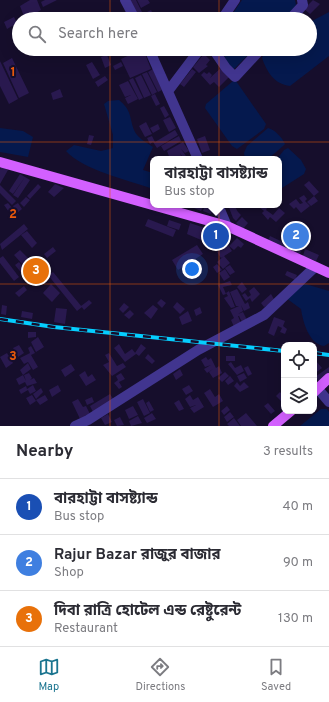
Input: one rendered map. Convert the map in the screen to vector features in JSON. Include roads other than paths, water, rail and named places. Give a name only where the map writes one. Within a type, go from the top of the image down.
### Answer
[{"type":"main road","points":[[0,162],[150,204]]},
{"type":"main road","points":[[163,208],[227,226],[329,273]]},
{"type":"main road","points":[[317,389],[329,378]]},
{"type":"main road","points":[[273,426],[287,414]]},
{"type":"street","points":[[125,0],[131,12]]},
{"type":"street","points":[[227,12],[235,0]]},
{"type":"street","points":[[296,12],[303,5],[302,0]]},
{"type":"street","points":[[152,56],[169,90],[197,156]]},
{"type":"street","points":[[169,90],[195,56]]},
{"type":"street","points":[[218,56],[226,68],[235,77],[254,56]]},
{"type":"street","points":[[219,208],[227,226]]},
{"type":"street","points":[[75,426],[88,420],[198,350],[264,315],[315,267]]},
{"type":"street","points":[[317,391],[329,402]]},
{"type":"water","points":[[242,0],[295,0],[296,5],[290,12],[234,12]]},
{"type":"water","points":[[329,12],[329,56],[290,86],[284,85],[275,80],[266,68],[262,58],[263,56],[317,56],[317,18]]},
{"type":"water","points":[[224,56],[247,56],[234,69],[228,64]]},
{"type":"water","points":[[233,81],[236,81],[266,124],[264,129],[237,149],[232,146],[205,108],[206,104]]},
{"type":"water","points":[[119,100],[126,107],[130,114],[135,133],[142,140],[153,147],[143,170],[150,172],[150,188],[94,169],[83,164],[66,151],[74,145],[101,151],[113,148],[113,135],[104,104],[108,101]]},
{"type":"water","points":[[0,128],[23,131],[33,137],[28,157],[0,152]]},
{"type":"water","points":[[268,128],[278,134],[285,144],[271,156],[244,156],[244,153],[247,146]]},
{"type":"water","points":[[288,148],[301,160],[306,169],[304,174],[282,188],[282,156],[279,156],[284,150]]},
{"type":"water","points":[[302,283],[329,291],[329,343],[324,346],[314,341],[305,326],[301,309],[286,298]]},
{"type":"water","points":[[321,409],[327,409],[329,412],[329,426],[300,426],[315,414],[317,414]]},
{"type":"railway","points":[[0,319],[54,327],[281,351]]},
{"type":"railway","points":[[317,353],[329,355]]},
{"type":"place","name":"বারহাট্টা বাসষ্ট্যান্ড","points":[[216,236]]},
{"type":"place","name":"Rajur Bazar রাজুর বাজার","points":[[296,236]]},
{"type":"place","name":"দিবা রাত্রি হোটেল এন্ড রেষ্টুরেন্ট","points":[[36,271]]}]
